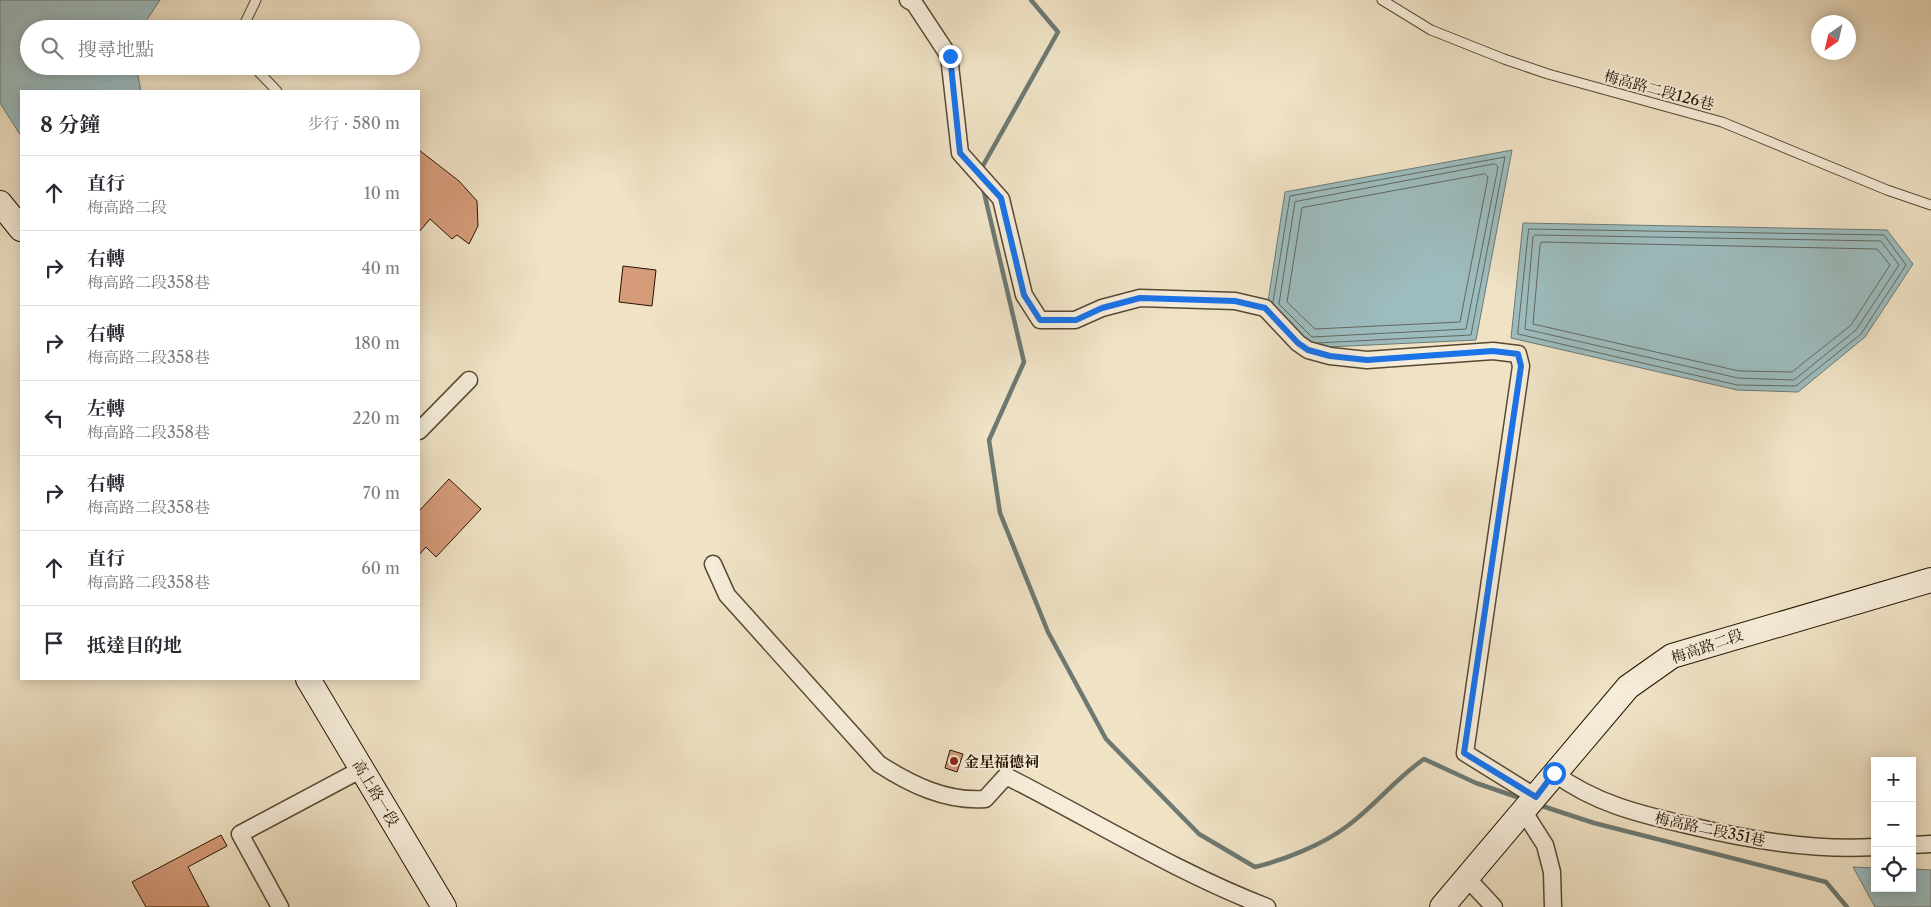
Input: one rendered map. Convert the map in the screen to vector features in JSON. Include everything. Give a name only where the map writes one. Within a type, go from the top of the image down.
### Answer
[{"type":"street","points":[[908,0],[914,2],[950,56],[960,153],[1001,198],[1024,295],[1040,320],[1076,320],[1102,308],[1140,298],[1235,301],[1265,308],[1298,343],[1308,350],[1330,356],[1367,360],[1493,351],[1518,354],[1521,366],[1464,753],[1530,804],[1545,845],[1552,872],[1553,907]]},
{"type":"street","points":[[0,204],[20,228]]},
{"type":"street","points":[[420,430],[469,380]]},
{"type":"street","points":[[713,564],[727,595],[879,764],[905,781],[946,796],[973,800],[984,799],[1006,776],[1176,868],[1220,889],[1266,907]]},
{"type":"street","name":"梅高路二段","points":[[1442,907],[1628,686],[1672,656],[1931,580]]},
{"type":"street","name":"高上路一段","points":[[309,680],[444,907]]},
{"type":"street","points":[[280,907],[240,834],[362,769]]},
{"type":"street","name":"梅高路二段351巷","points":[[1554,773],[1570,785],[1624,810],[1740,838],[1845,849],[1871,847]]},
{"type":"street","points":[[1916,845],[1931,844]]},
{"type":"street","points":[[1467,878],[1494,907]]},
{"type":"lane","points":[[246,20],[256,0]]},
{"type":"lane","name":"梅高路二段126巷","points":[[1382,0],[1430,30],[1504,59],[1548,74],[1722,122],[1887,190],[1931,205]]},
{"type":"lane","points":[[262,75],[276,90]]},
{"type":"water","points":[[0,0],[160,0],[147,20],[20,20],[20,75],[138,75],[141,90],[20,90],[20,134],[0,103]]},
{"type":"water","points":[[1512,150],[1476,340],[1307,348],[1267,308],[1285,192]]},
{"type":"water","points":[[1523,223],[1887,230],[1913,264],[1865,337],[1798,392],[1737,390],[1511,338]]},
{"type":"water","points":[[1853,867],[1871,868],[1871,892],[1916,892],[1916,869],[1931,870],[1931,907],[1875,907]]},
{"type":"building","points":[[420,151],[459,181],[477,201],[478,226],[469,244],[457,235],[452,239],[430,219],[420,231]]},
{"type":"building","points":[[623,266],[656,270],[652,306],[619,302]]},
{"type":"building","points":[[449,479],[481,509],[436,557],[426,547],[420,554],[420,510]]},
{"type":"building","name":"金星福德祠","points":[[950,750],[963,754],[957,772],[945,768]]},
{"type":"building","points":[[221,835],[227,846],[188,867],[209,907],[146,907],[132,882]]},
{"type":"waterway","points":[[980,171],[1058,32],[1031,0]]},
{"type":"waterway","points":[[983,188],[1024,362],[989,440],[1000,513],[1048,632],[1106,739],[1199,834],[1255,867],[1302,851],[1336,834],[1366,811],[1424,759],[1476,783],[1523,799]]},
{"type":"waterway","points":[[1539,805],[1594,823],[1826,882],[1847,907]]},
{"type":"place","name":"金星福德祠","points":[[954,761]]},
{"type":"route","points":[[950,56],[954,118],[960,153],[1001,198],[1024,295],[1040,320],[1076,320],[1102,308],[1140,298],[1235,301],[1265,308],[1298,343],[1308,350],[1330,356],[1367,360],[1493,351],[1518,354],[1521,366],[1464,753],[1536,797],[1554,773]]}]
